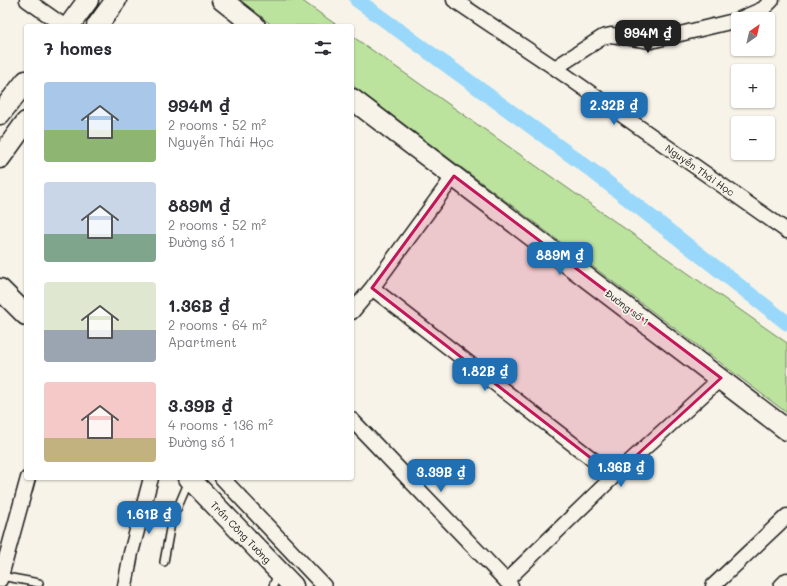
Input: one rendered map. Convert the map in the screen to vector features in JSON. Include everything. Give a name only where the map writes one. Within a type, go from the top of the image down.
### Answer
[{"type":"street","points":[[27,0],[61,24]]},
{"type":"street","points":[[70,24],[88,0]]},
{"type":"street","points":[[98,24],[116,0]]},
{"type":"street","points":[[222,0],[251,24]]},
{"type":"street","name":"Nguyễn Thái Học","points":[[454,0],[555,68],[787,231]]},
{"type":"street","points":[[754,12],[763,8],[772,0]]},
{"type":"street","points":[[555,68],[603,37],[611,35],[651,41],[731,21]]},
{"type":"street","points":[[0,114],[24,84]]},
{"type":"street","name":"Đường số 1","points":[[354,101],[721,378],[787,430]]},
{"type":"street","points":[[0,158],[24,130]]},
{"type":"street","points":[[354,310],[372,288],[454,176]]},
{"type":"street","points":[[372,288],[614,476]]},
{"type":"street","points":[[0,289],[24,313]]},
{"type":"street","points":[[354,422],[508,583],[614,476],[721,378]]},
{"type":"street","points":[[1,578],[27,480]]},
{"type":"street","points":[[125,586],[131,553],[150,480]]},
{"type":"street","name":"Trần Công Tường","points":[[191,480],[276,578],[293,586]]},
{"type":"street","points":[[224,480],[324,586]]},
{"type":"street","points":[[713,586],[787,516]]},
{"type":"street","points":[[781,586],[787,580]]},
{"type":"lane","points":[[164,562],[171,523],[188,480]]},
{"type":"lane","points":[[1,578],[39,583]]},
{"type":"highlighted area","points":[[454,176],[721,378],[614,476],[372,288]]},
{"type":"green space","points":[[239,0],[301,0],[335,24],[270,24]]},
{"type":"green space","points":[[354,37],[787,343],[787,413],[354,87]]},
{"type":"waterway","points":[[357,0],[591,170],[787,323]]}]
